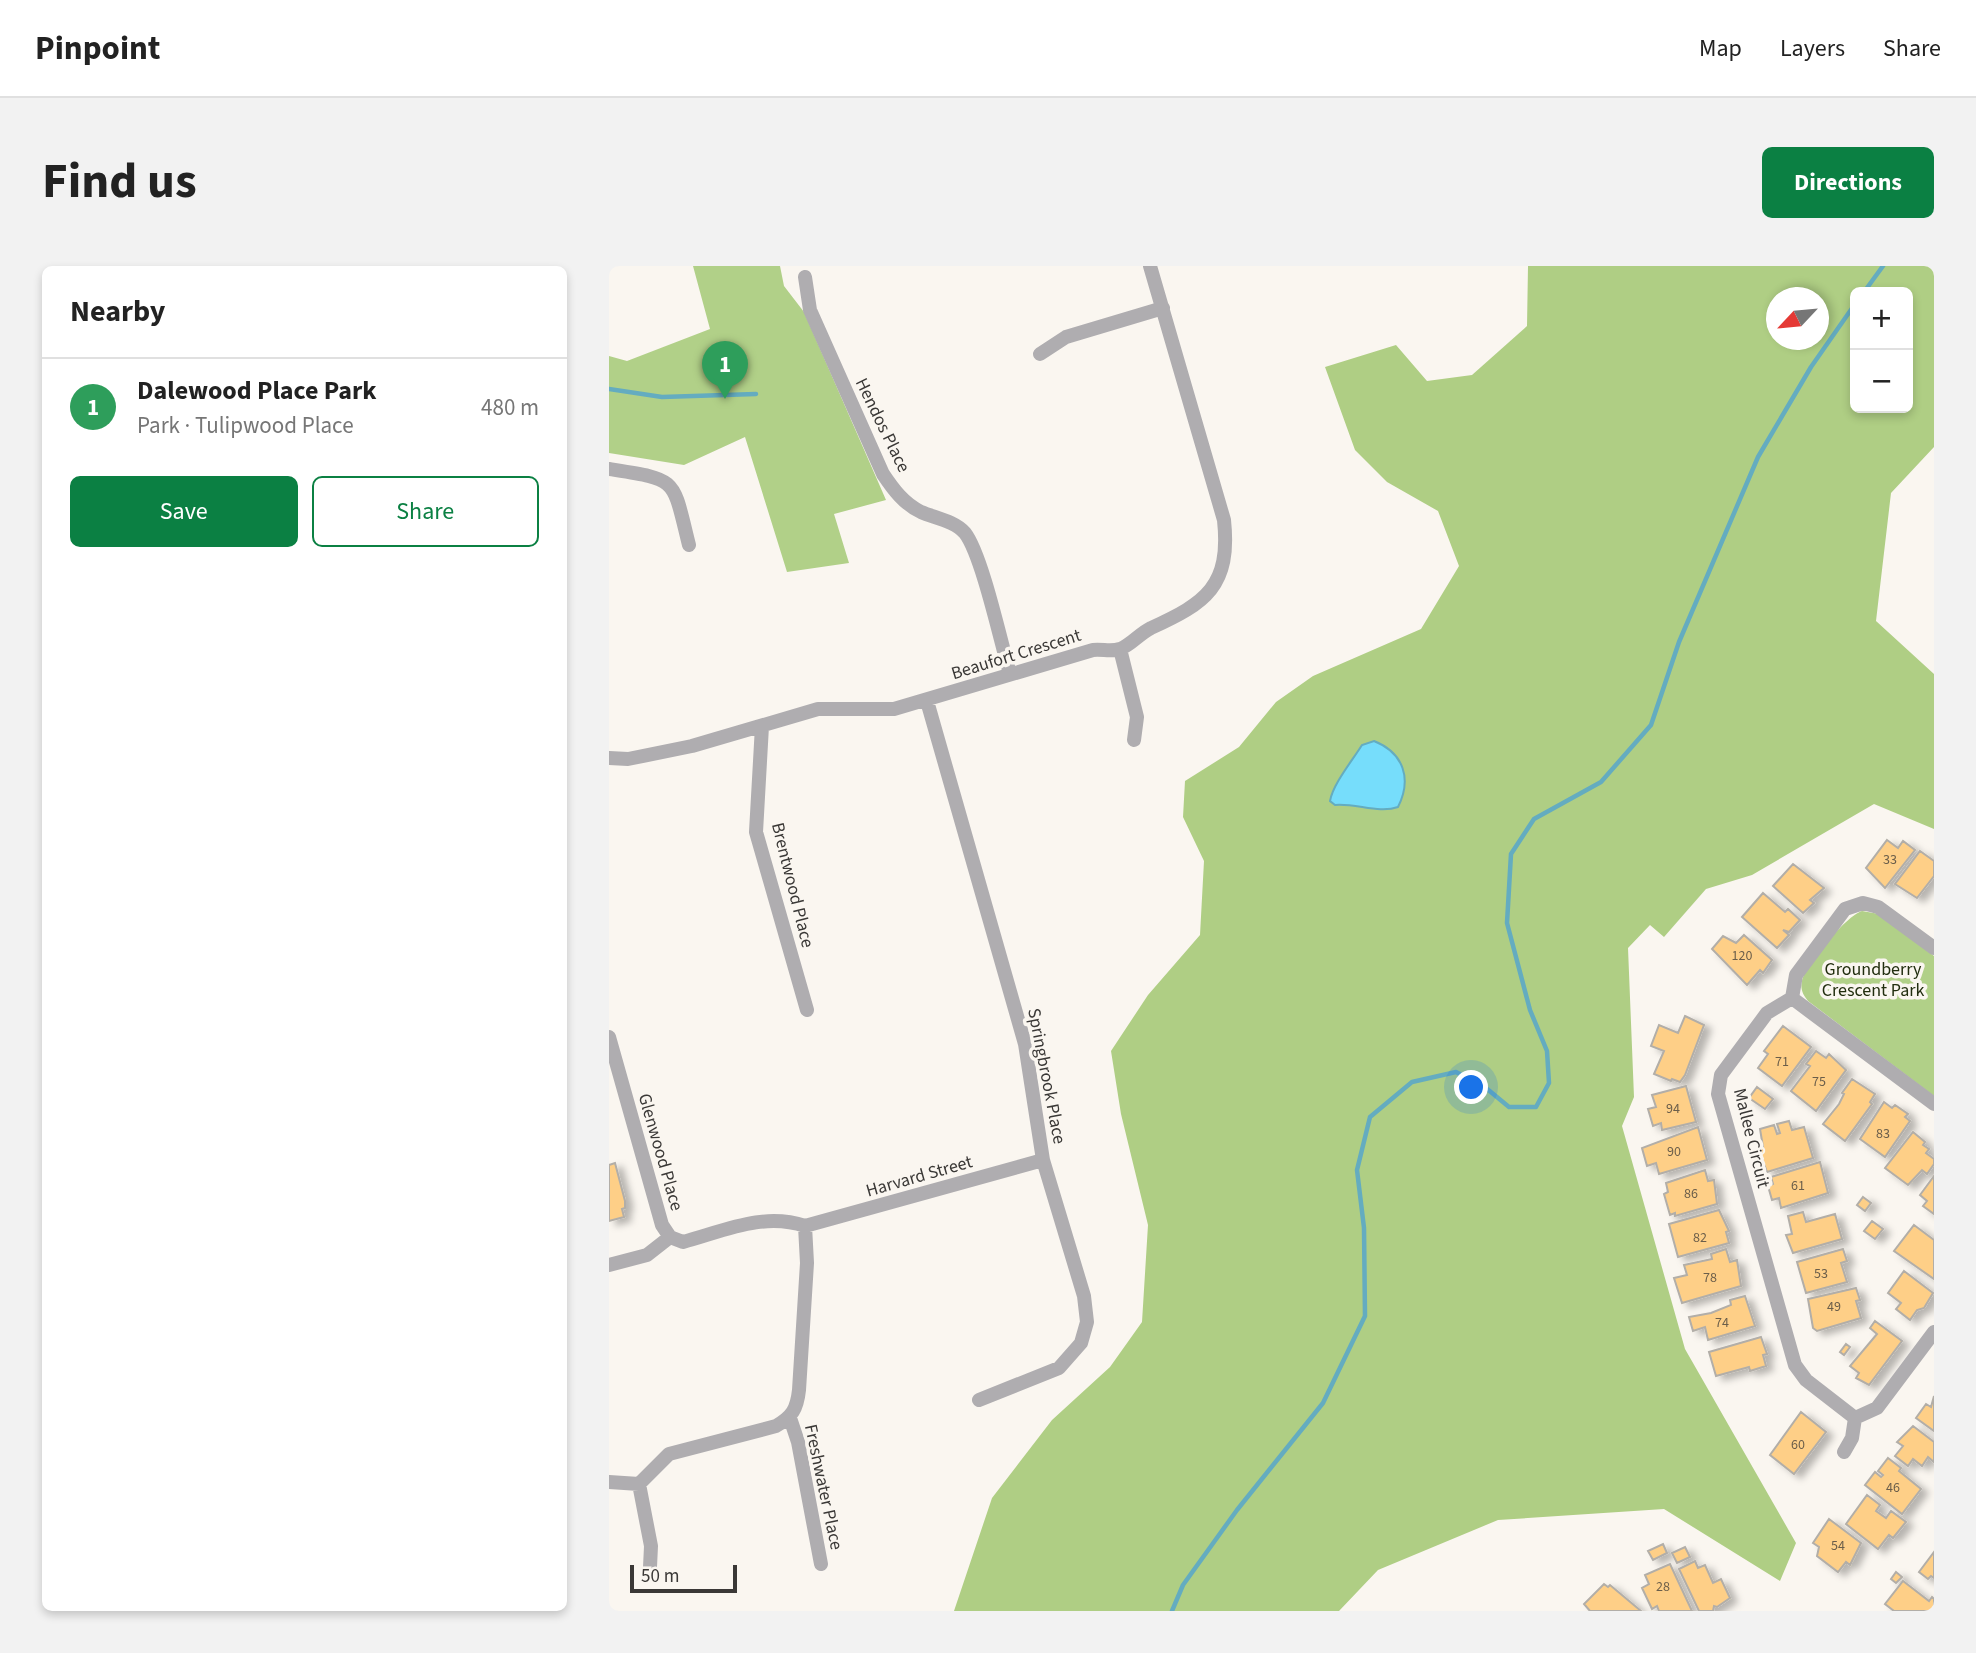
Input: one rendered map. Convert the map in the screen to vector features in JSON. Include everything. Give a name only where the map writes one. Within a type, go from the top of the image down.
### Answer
[{"type":"street","name":"Beaufort Crescent","points":[[609,758],[628,760],[692,746],[818,709],[894,709],[927,701],[1093,650],[1119,649],[1140,633],[1182,614],[1203,599],[1220,573],[1227,550],[1220,508],[1150,266]]},
{"type":"street","name":"Hendos Place","points":[[805,277],[810,310],[883,474],[897,494],[918,510],[965,533],[976,556],[1010,674]]},
{"type":"street","points":[[1040,354],[1066,337],[1163,308]]},
{"type":"street","points":[[609,470],[660,477],[669,484],[677,500],[689,545]]},
{"type":"street","points":[[1119,649],[1137,717],[1134,740]]},
{"type":"street","name":"Springbrook Place","points":[[927,701],[1025,1044],[1043,1160],[1084,1296],[1087,1322],[1081,1343],[1059,1368],[979,1400]]},
{"type":"street","name":"Brentwood Place","points":[[762,726],[756,832],[807,1010]]},
{"type":"street","points":[[1934,948],[1878,907],[1863,903],[1845,909],[1796,975],[1792,998],[1934,1104]]},
{"type":"street","name":"Mallee Circuit","points":[[1792,998],[1767,1013],[1721,1074],[1718,1094],[1795,1365],[1806,1380],[1854,1418]]},
{"type":"street","name":"Glenwood Place","points":[[609,1037],[662,1225],[670,1237],[683,1242],[775,1218],[805,1226]]},
{"type":"street","name":"Harvard Street","points":[[805,1226],[1043,1160]]},
{"type":"street","points":[[609,1482],[639,1484],[669,1454],[776,1426],[790,1418],[797,1405],[799,1390],[807,1263],[805,1226]]},
{"type":"street","points":[[609,1265],[647,1255],[670,1237]]},
{"type":"street","points":[[1844,1452],[1852,1438],[1854,1418],[1877,1408],[1934,1332]]},
{"type":"street","name":"Freshwater Place","points":[[790,1418],[798,1442],[821,1564]]},
{"type":"street","points":[[639,1484],[651,1546],[650,1567]]},
{"type":"green space","points":[[693,266],[780,266],[784,286],[804,312],[886,500],[834,514],[849,563],[787,572],[745,437],[684,465],[609,453],[609,356],[627,361],[710,329]]},
{"type":"green space","points":[[1528,266],[1934,266],[1934,447],[1891,493],[1876,621],[1934,674],[1934,829],[1874,804],[1752,875],[1706,889],[1664,937],[1650,925],[1628,948],[1634,1097],[1622,1126],[1685,1349],[1796,1543],[1780,1581],[1664,1509],[1498,1520],[1378,1570],[1339,1611],[954,1611],[992,1498],[1052,1420],[1110,1367],[1142,1322],[1148,1225],[1121,1114],[1111,1051],[1148,995],[1200,935],[1204,861],[1183,817],[1185,781],[1239,747],[1276,702],[1313,676],[1421,629],[1459,566],[1438,511],[1387,482],[1355,450],[1325,367],[1396,345],[1427,381],[1472,375],[1527,326]]},
{"type":"green space","name":"Groundberry Crescent Park","points":[[1862,911],[1879,914],[1934,956],[1934,1096],[1808,1001],[1802,992],[1801,984],[1805,973],[1819,953],[1846,922]]},
{"type":"water","points":[[1374,741],[1392,752],[1402,768],[1404,787],[1398,807],[1383,809],[1335,805],[1330,801],[1339,780],[1362,745]]},
{"type":"building","points":[[1887,840],[1898,848],[1903,841],[1915,850],[1885,888],[1866,868]]},
{"type":"building","points":[[1920,851],[1934,861],[1934,876],[1917,898],[1895,884]]},
{"type":"building","points":[[1793,864],[1824,888],[1810,900],[1814,903],[1803,913],[1773,886]]},
{"type":"building","points":[[1763,893],[1785,912],[1788,909],[1800,920],[1789,932],[1783,930],[1789,935],[1777,948],[1742,917]]},
{"type":"building","points":[[1744,935],[1772,960],[1763,973],[1760,970],[1747,985],[1712,949],[1723,936],[1736,943]]},
{"type":"building","points":[[1685,1016],[1704,1025],[1685,1075],[1680,1082],[1671,1081],[1654,1074],[1664,1051],[1651,1046],[1659,1025],[1678,1033]]},
{"type":"building","points":[[1783,1026],[1811,1047],[1782,1086],[1758,1068],[1768,1054],[1764,1051]]},
{"type":"building","points":[[1816,1051],[1826,1058],[1829,1054],[1846,1070],[1816,1111],[1791,1091],[1810,1066],[1806,1064]]},
{"type":"building","points":[[1852,1079],[1875,1094],[1870,1102],[1872,1104],[1845,1141],[1823,1124],[1839,1104],[1844,1094],[1842,1093]]},
{"type":"building","points":[[1686,1086],[1696,1122],[1662,1130],[1661,1123],[1653,1126],[1648,1109],[1656,1107],[1652,1095]]},
{"type":"building","points":[[1757,1087],[1773,1099],[1765,1109],[1749,1098]]},
{"type":"building","points":[[1884,1102],[1892,1108],[1895,1105],[1908,1114],[1905,1117],[1910,1121],[1885,1157],[1860,1139]]},
{"type":"building","points":[[1789,1121],[1792,1130],[1804,1127],[1813,1158],[1767,1172],[1758,1148],[1763,1147],[1760,1129],[1774,1125],[1777,1134],[1780,1133],[1777,1124]]},
{"type":"building","points":[[1698,1127],[1707,1160],[1659,1174],[1656,1163],[1647,1166],[1642,1148]]},
{"type":"building","points":[[1913,1132],[1925,1142],[1923,1145],[1929,1149],[1926,1153],[1934,1159],[1934,1164],[1927,1174],[1922,1170],[1908,1185],[1885,1168]]},
{"type":"building","points":[[1820,1162],[1828,1193],[1781,1208],[1779,1198],[1772,1200],[1768,1186],[1773,1184],[1771,1177]]},
{"type":"building","points":[[615,1163],[625,1208],[622,1209],[624,1217],[609,1221],[609,1165]]},
{"type":"building","points":[[1705,1170],[1708,1181],[1714,1180],[1717,1204],[1675,1216],[1675,1213],[1670,1215],[1664,1194],[1668,1192],[1666,1183]]},
{"type":"building","points":[[1934,1176],[1934,1214],[1923,1206],[1927,1201],[1920,1195]]},
{"type":"building","points":[[1863,1197],[1871,1203],[1865,1211],[1857,1205]]},
{"type":"building","points":[[1719,1210],[1729,1231],[1726,1232],[1729,1243],[1678,1257],[1669,1224]]},
{"type":"building","points":[[1803,1212],[1806,1222],[1835,1214],[1842,1239],[1793,1253],[1786,1235],[1792,1234],[1788,1216]]},
{"type":"building","points":[[1872,1221],[1883,1229],[1875,1239],[1864,1231]]},
{"type":"building","points":[[1914,1225],[1934,1240],[1934,1279],[1894,1251]]},
{"type":"building","points":[[1726,1249],[1730,1262],[1737,1260],[1741,1286],[1682,1303],[1674,1278],[1687,1275],[1684,1265],[1712,1259],[1711,1254]]},
{"type":"building","points":[[1843,1249],[1847,1261],[1841,1263],[1847,1282],[1806,1293],[1797,1262]]},
{"type":"building","points":[[1904,1271],[1933,1293],[1924,1308],[1917,1310],[1910,1320],[1896,1309],[1901,1303],[1888,1293]]},
{"type":"building","points":[[1856,1288],[1860,1300],[1856,1301],[1861,1318],[1817,1331],[1813,1328],[1808,1299]]},
{"type":"building","points":[[1745,1296],[1755,1326],[1708,1340],[1705,1327],[1693,1331],[1689,1317],[1711,1313],[1731,1305],[1730,1300]]},
{"type":"building","points":[[1875,1321],[1902,1341],[1869,1385],[1856,1378],[1859,1373],[1850,1366],[1877,1334],[1870,1328]]},
{"type":"building","points":[[1761,1337],[1767,1354],[1763,1355],[1766,1366],[1750,1371],[1749,1367],[1716,1376],[1709,1352]]},
{"type":"building","points":[[1846,1344],[1850,1347],[1844,1355],[1840,1352]]},
{"type":"building","points":[[1934,1396],[1934,1431],[1916,1418],[1926,1404],[1931,1407]]},
{"type":"building","points":[[1801,1412],[1826,1432],[1794,1474],[1770,1455]]},
{"type":"building","points":[[1913,1426],[1934,1442],[1934,1462],[1928,1457],[1922,1466],[1913,1459],[1908,1466],[1895,1456],[1903,1446],[1897,1442]]},
{"type":"building","points":[[1888,1458],[1921,1489],[1902,1514],[1865,1485],[1875,1472],[1881,1477],[1883,1475],[1878,1471]]},
{"type":"building","points":[[1867,1495],[1880,1505],[1876,1511],[1886,1518],[1891,1511],[1906,1522],[1893,1538],[1889,1535],[1878,1549],[1846,1524]]},
{"type":"building","points":[[1829,1519],[1861,1543],[1850,1565],[1846,1562],[1838,1572],[1817,1556],[1819,1547],[1813,1543]]},
{"type":"building","points":[[1663,1544],[1667,1553],[1653,1560],[1648,1551]]},
{"type":"building","points":[[1685,1547],[1690,1557],[1677,1563],[1672,1553]]},
{"type":"building","points":[[1934,1552],[1934,1578],[1931,1576],[1928,1579],[1919,1572]]},
{"type":"building","points":[[1695,1561],[1698,1568],[1705,1565],[1713,1583],[1721,1579],[1730,1598],[1717,1607],[1714,1606],[1713,1611],[1699,1611],[1679,1569]]},
{"type":"building","points":[[1670,1564],[1692,1611],[1659,1611],[1657,1606],[1652,1609],[1642,1588],[1649,1584],[1645,1575]]},
{"type":"building","points":[[1896,1572],[1902,1577],[1896,1583],[1891,1579]]},
{"type":"building","points":[[1903,1581],[1929,1601],[1932,1597],[1934,1611],[1894,1611],[1885,1604]]},
{"type":"building","points":[[1604,1584],[1608,1587],[1610,1585],[1641,1611],[1590,1611],[1584,1604]]},
{"type":"waterway","points":[[1868,287],[1883,266]]},
{"type":"waterway","points":[[1172,1611],[1183,1585],[1237,1510],[1323,1403],[1365,1316],[1364,1228],[1357,1170],[1370,1117],[1412,1082],[1456,1072],[1486,1088],[1509,1107],[1536,1107],[1549,1083],[1547,1051],[1530,1010],[1507,923],[1511,854],[1534,819],[1601,782],[1651,725],[1679,642],[1758,457],[1811,367],[1850,311]]},
{"type":"waterway","points":[[609,389],[662,397],[756,394]]},
{"type":"place","name":"Dalewood Place Park","points":[[725,399]]}]
